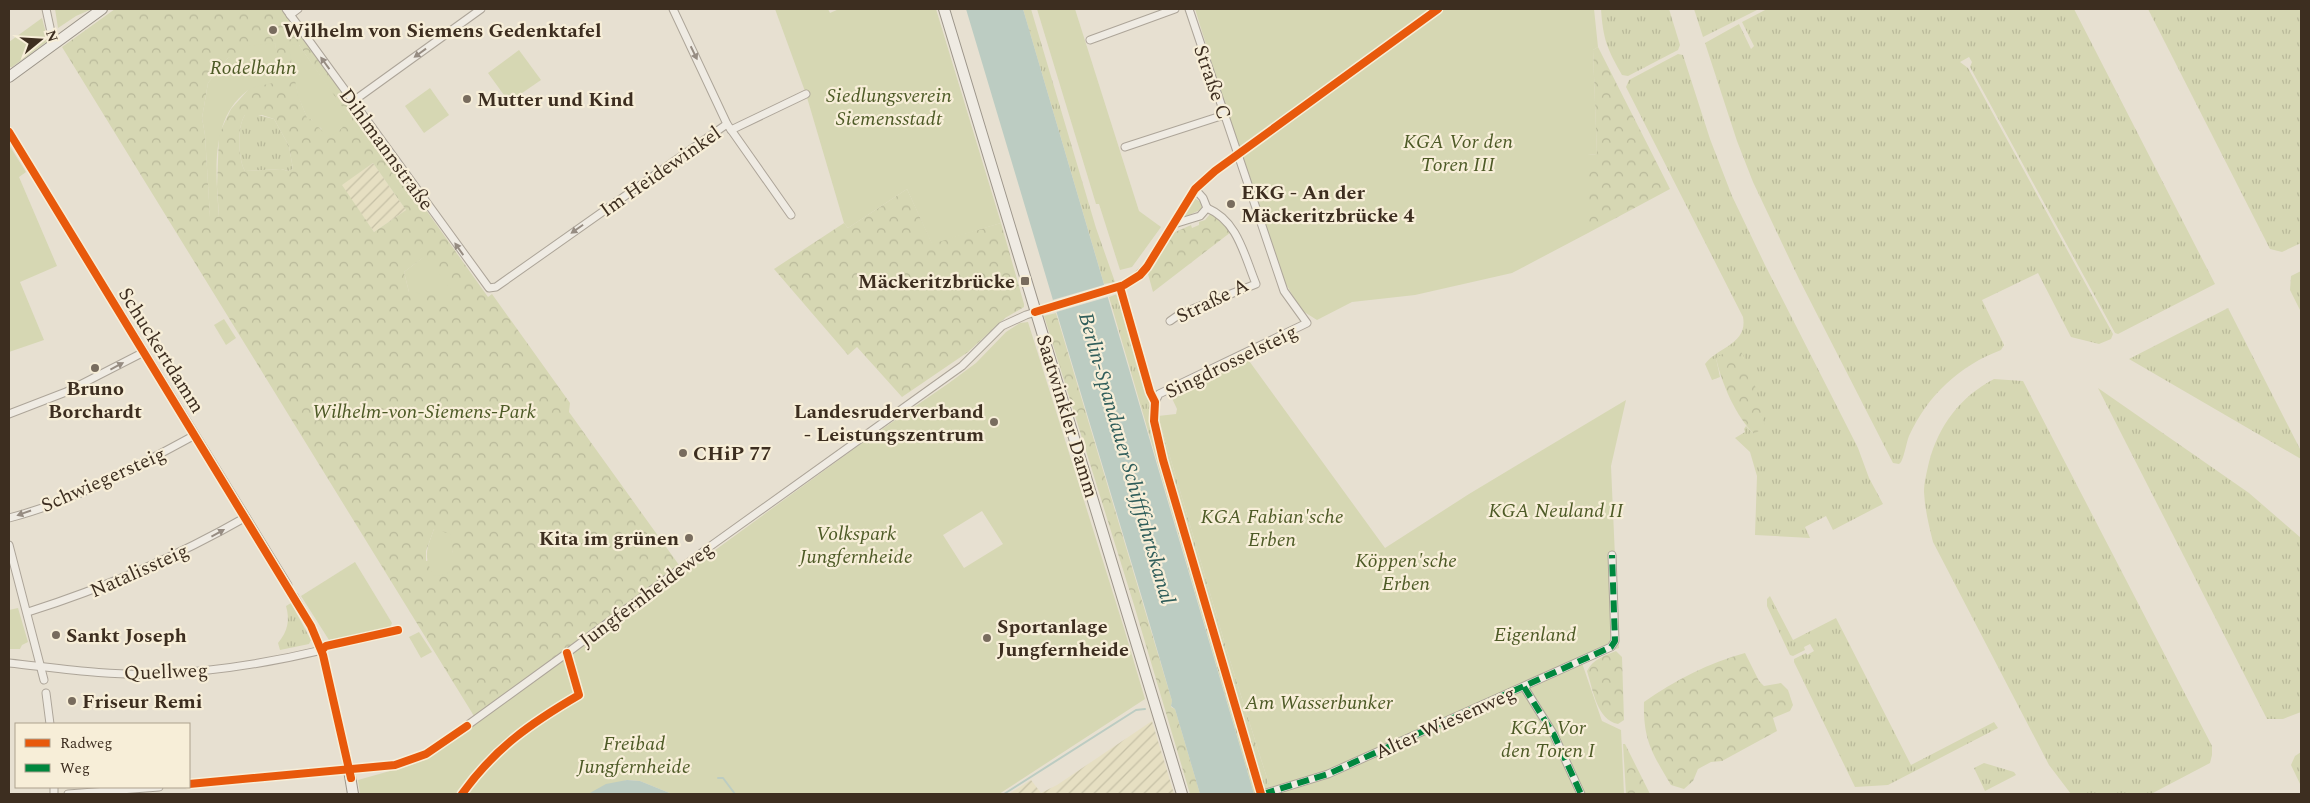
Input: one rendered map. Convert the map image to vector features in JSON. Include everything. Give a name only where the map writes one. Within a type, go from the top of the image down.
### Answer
[{"type":"main road","points":[[9,77],[102,9]]},
{"type":"main road","name":"Saatwinkler Damm","points":[[944,9],[1039,311],[1182,794]]},
{"type":"main road","points":[[349,770],[353,794]]},
{"type":"street","points":[[46,9],[51,32],[56,43]]},
{"type":"street","points":[[288,12],[298,9]]},
{"type":"street","points":[[352,102],[481,9]]},
{"type":"street","name":"Im Heidewinkel","points":[[673,9],[729,127]]},
{"type":"street","points":[[1090,40],[1175,9]]},
{"type":"street","name":"Straße C","points":[[1189,9],[1237,156]]},
{"type":"street","name":"Dihlmannstraße","points":[[288,12],[489,288]]},
{"type":"street","name":"Im Heidewinkel","points":[[489,288],[496,287],[729,127],[806,94]]},
{"type":"street","points":[[1125,147],[1224,115]]},
{"type":"street","points":[[729,127],[791,215]]},
{"type":"street","name":"Schuckertdamm","points":[[9,132],[288,586]]},
{"type":"street","name":"Jungfernheideweg","points":[[190,784],[349,770],[409,761],[426,754],[719,540],[962,366],[1002,326],[1012,320],[1129,283],[1147,267],[1195,189],[1215,171],[1237,156]]},
{"type":"street","name":"Singdrosselsteig","points":[[1155,402],[1159,394],[1306,324],[1284,291],[1237,156]]},
{"type":"street","points":[[1174,224],[1200,216],[1207,208],[1203,198],[1195,189]]},
{"type":"street","name":"Straße A","points":[[1170,321],[1180,314],[1256,284],[1235,232],[1220,213],[1207,208]]},
{"type":"street","points":[[9,414],[66,392],[144,352]]},
{"type":"street","name":"Schwiegersteig","points":[[9,518],[110,480],[195,435]]},
{"type":"street","name":"Natalissteig","points":[[28,612],[113,584],[175,555],[246,517]]},
{"type":"street","points":[[9,545],[28,612],[44,680]]},
{"type":"street","name":"Alter Wiesenweg","points":[[1263,794],[1328,774],[1611,648],[1615,641],[1612,555]]},
{"type":"street","points":[[294,596],[322,650],[349,770]]},
{"type":"street","name":"Quellweg","points":[[9,663],[156,674],[247,665],[322,650]]},
{"type":"street","points":[[1524,687],[1554,735],[1582,794]]},
{"type":"street","points":[[46,693],[50,723]]},
{"type":"street","points":[[68,794],[146,788]]},
{"type":"shaded area","points":[[373,163],[406,210],[374,232],[341,185]]},
{"type":"shaded area","points":[[1152,721],[1174,794],[1009,794],[1031,780],[1041,793],[1057,785]]},
{"type":"green space","points":[[55,9],[92,9],[76,16],[58,28]]},
{"type":"green space","name":"Wilhelm-von-Siemens-Park","points":[[115,9],[283,9],[488,297],[492,294],[570,403],[569,412],[679,565],[474,716],[62,47]],"holes":[[[276,43],[273,62],[231,109],[219,134],[217,187],[219,216],[210,217],[205,135],[202,118],[208,83],[228,58]],[[299,45],[347,115],[339,131],[323,131],[311,119],[308,119],[297,90],[296,75]],[[245,115],[262,115],[274,119],[289,146],[293,169],[288,171],[281,169],[245,171],[240,152],[241,127]],[[373,163],[406,210],[374,232],[342,185]],[[424,257],[409,292],[404,272]],[[434,529],[453,550],[452,553],[426,561],[426,551]]]},
{"type":"green space","name":"Siedlungsverein Siemensstadt","points":[[775,9],[828,9],[830,13],[839,9],[936,9],[1001,223],[932,244],[907,189],[848,228],[844,223],[806,94]]},
{"type":"green space","points":[[1023,9],[1031,9],[1096,228],[1115,282],[1104,284]]},
{"type":"green space","points":[[1037,9],[1075,9],[1139,211],[1161,227],[1132,267],[1120,270],[1099,204],[1096,204]]},
{"type":"green space","name":"KGA Vor den Toren III","points":[[1195,9],[1594,9],[1598,47],[1593,50],[1597,154],[1588,155],[1588,233],[1512,273],[1415,295],[1352,302],[1317,320],[1301,310],[1283,279],[1242,160]]},
{"type":"green space","points":[[1601,9],[1669,9],[1680,45],[1678,50],[1628,76],[1622,75],[1607,44]]},
{"type":"green space","points":[[1694,9],[1759,9],[1703,37]]},
{"type":"green space","points":[[1767,9],[2074,9],[2215,284],[2118,334],[2115,333],[1970,67],[1972,62],[1969,57],[1960,62],[1968,68],[2113,334],[2111,339],[2099,344],[2071,337],[2038,273],[1982,300],[2004,345],[2001,350],[1958,373],[1935,395],[1909,436],[1901,462],[1899,464],[1893,463],[1799,279],[1753,182],[1737,141],[1705,43],[1739,24],[1751,49],[1754,46],[1742,22]]},
{"type":"green space","points":[[2148,9],[2301,9],[2301,243],[2282,252],[2270,249]]},
{"type":"green space","points":[[42,18],[48,41],[12,67],[9,67],[9,42]]},
{"type":"green space","name":"Rodelbahn","points":[[276,43],[273,83],[247,91],[235,103],[226,117],[218,149],[217,184],[219,217],[210,217],[205,135],[202,118],[208,83],[228,58],[248,46]]},
{"type":"green space","points":[[292,44],[299,45],[348,115],[343,127],[333,135],[324,137],[321,128],[317,127],[311,119],[308,120],[298,96],[289,46]]},
{"type":"green space","points":[[1598,47],[1670,189],[1588,233],[1588,155],[1597,154],[1593,50]]},
{"type":"green space","points":[[519,50],[541,80],[509,102],[488,73]]},
{"type":"green space","points":[[1678,54],[1683,55],[1710,139],[1732,196],[1858,448],[1869,478],[1883,504],[1833,530],[1826,516],[1805,527],[1810,538],[1755,535],[1757,476],[1750,452],[1735,438],[1745,432],[1746,426],[1754,434],[1716,358],[1720,377],[1712,380],[1705,364],[1737,339],[1743,326],[1743,317],[1626,87],[1629,80]]},
{"type":"green space","points":[[430,88],[449,115],[424,133],[405,106]]},
{"type":"green space","points":[[254,114],[274,119],[289,146],[293,169],[288,171],[281,169],[245,171],[240,152],[242,120],[245,115]]},
{"type":"green space","points":[[9,145],[26,172],[19,177],[57,266],[20,282],[44,340],[9,352]]},
{"type":"green space","points":[[907,189],[932,243],[1001,223],[1024,307],[1005,318],[968,352],[902,397],[857,347],[848,355],[774,269],[844,223],[848,228]]},
{"type":"green space","points":[[1194,198],[1201,202],[1202,209],[1183,218]]},
{"type":"green space","points":[[1211,213],[1219,216],[1231,232],[1153,292],[1148,274],[1173,233],[1191,225],[1192,228],[1199,225],[1199,222],[1205,220]]},
{"type":"green space","points":[[425,256],[451,289],[443,296],[409,292],[404,272]]},
{"type":"green space","points":[[2301,271],[2301,312],[2290,290],[2291,276]]},
{"type":"green space","points":[[1120,293],[1148,396],[1158,416],[1227,651],[1272,794],[1254,794],[1109,297]]},
{"type":"green space","points":[[2228,308],[2301,451],[2301,459],[2129,359]]},
{"type":"green space","points":[[1056,313],[1172,701],[1171,707],[1175,709],[1200,794],[1190,794],[1134,605],[1044,316]]},
{"type":"green space","points":[[224,319],[236,338],[226,345],[214,325]]},
{"type":"green space","points":[[1028,322],[1145,699],[999,794],[672,794],[640,781],[627,780],[588,794],[360,794],[358,780],[411,765],[428,758],[446,746],[862,443],[949,383],[976,363],[1006,332],[1020,323]],"holes":[[[982,511],[1003,544],[964,568],[943,535]]]},
{"type":"green space","points":[[1737,345],[1751,369],[1765,427],[1754,434],[1747,427],[1730,399],[1716,358]]},
{"type":"green space","points":[[1247,358],[1385,548],[1469,494],[1626,400],[1611,466],[1619,648],[1582,663],[1602,721],[1621,730],[1624,794],[1272,794],[1227,651],[1158,416],[1176,414],[1177,409],[1169,392]]},
{"type":"green space","points":[[1994,379],[2023,381],[2212,746],[2210,763],[2151,794],[2071,794],[2049,765],[1933,542],[1926,512],[1924,485],[1933,449],[1952,413],[1971,394]]},
{"type":"green space","points":[[2098,388],[2249,493],[2301,538],[2301,712],[2283,719],[2267,719]]},
{"type":"green space","points":[[434,529],[450,534],[453,550],[450,572],[440,576],[433,575],[427,557]]},
{"type":"green space","points":[[355,562],[392,623],[390,628],[329,640],[301,596]]},
{"type":"green space","points":[[1770,596],[1793,640],[1836,618],[1911,765],[1994,722],[1998,728],[1888,785],[1855,787],[1794,662],[1794,659],[1814,651],[1810,644],[1804,647],[1805,650],[1793,656],[1790,655],[1767,606],[1767,599]]},
{"type":"green space","points":[[291,603],[311,640],[309,644],[280,650],[278,643],[287,625],[286,606]]},
{"type":"green space","points":[[18,608],[28,642],[22,645],[20,649],[9,649],[9,610]]},
{"type":"green space","points":[[419,632],[432,652],[421,658],[409,637]]},
{"type":"green space","points":[[1616,651],[1622,657],[1624,720],[1618,724],[1605,717],[1597,703],[1587,671],[1589,667],[1603,656]]},
{"type":"green space","points":[[1745,653],[1759,681],[1764,686],[1781,683],[1788,690],[1793,705],[1790,711],[1773,718],[1777,731],[1722,761],[1711,762],[1698,769],[1693,781],[1684,789],[1671,785],[1647,737],[1644,702],[1668,686],[1693,673]]},
{"type":"green space","points":[[1623,744],[1625,744],[1650,794],[1626,794]]},
{"type":"green space","points":[[2301,752],[2301,786],[2291,765],[2295,756]]},
{"type":"green space","points":[[1984,763],[2014,772],[2016,775],[1985,791],[1974,768]]},
{"type":"water","name":"Berlin-Spandauer Schifffahrtskanal","points":[[966,9],[1023,9],[1254,794],[1200,794],[1175,709],[1171,706],[1172,701],[1145,608]]},
{"type":"water","points":[[627,780],[640,781],[672,794],[588,794],[606,784]]},
{"type":"pier","points":[[1107,284],[1111,296],[1053,313],[1049,301]]},
{"type":"waterway","points":[[1004,794],[1136,710],[1145,709]]},
{"type":"waterway","points":[[718,778],[723,778],[735,794]]},
{"type":"marked path","points":[[1263,794],[1328,774],[1611,647],[1615,641],[1612,555]]},
{"type":"marked path","points":[[1524,687],[1554,735],[1581,794]]},
{"type":"cycle path","points":[[1035,312],[1124,285],[1140,275],[1147,267],[1195,189],[1215,171],[1438,9]]},
{"type":"cycle path","points":[[9,132],[311,626],[323,655],[351,778]]},
{"type":"cycle path","points":[[1120,287],[1150,392],[1155,402],[1154,421],[1163,460],[1261,794]]},
{"type":"cycle path","points":[[322,650],[326,646],[398,630]]},
{"type":"cycle path","points":[[462,794],[487,763],[515,738],[530,726],[579,695],[567,653]]},
{"type":"cycle path","points":[[190,784],[395,765],[426,754],[467,726]]},
{"type":"place","name":"Wilhelm von Siemens Gedenktafel","points":[[273,30]]},
{"type":"place","name":"Mutter und Kind","points":[[467,99]]},
{"type":"place","name":"EKG - An der Mäckeritzbrücke 4","points":[[1231,204]]},
{"type":"place","name":"Mäckeritzbrücke","points":[[1025,281]]},
{"type":"place","name":"Bruno Borchardt","points":[[95,368]]},
{"type":"place","name":"Landesruderverband - Leistungszentrum","points":[[994,422]]},
{"type":"place","name":"CHiP 77","points":[[683,453]]},
{"type":"place","name":"Kita im grünen","points":[[689,538]]},
{"type":"place","name":"Sankt Joseph","points":[[56,635]]},
{"type":"place","name":"Sportanlage Jungfernheide","points":[[987,638]]},
{"type":"place","name":"Friseur Remi","points":[[72,701]]},
{"type":"park label","name":"KGA Neuland II","points":[[1556,510]]},
{"type":"park label","name":"KGA Fabian'sche Erben","points":[[1272,528]]},
{"type":"park label","name":"Volkspark Jungfernheide","points":[[856,544]]},
{"type":"park label","name":"Köppen'sche Erben","points":[[1406,572]]},
{"type":"park label","name":"Eigenland","points":[[1535,634]]},
{"type":"park label","name":"Am Wasserbunker","points":[[1319,702]]},
{"type":"park label","name":"KGA Vor den Toren I","points":[[1548,738]]},
{"type":"park label","name":"Freibad Jungfernheide","points":[[634,754]]}]
